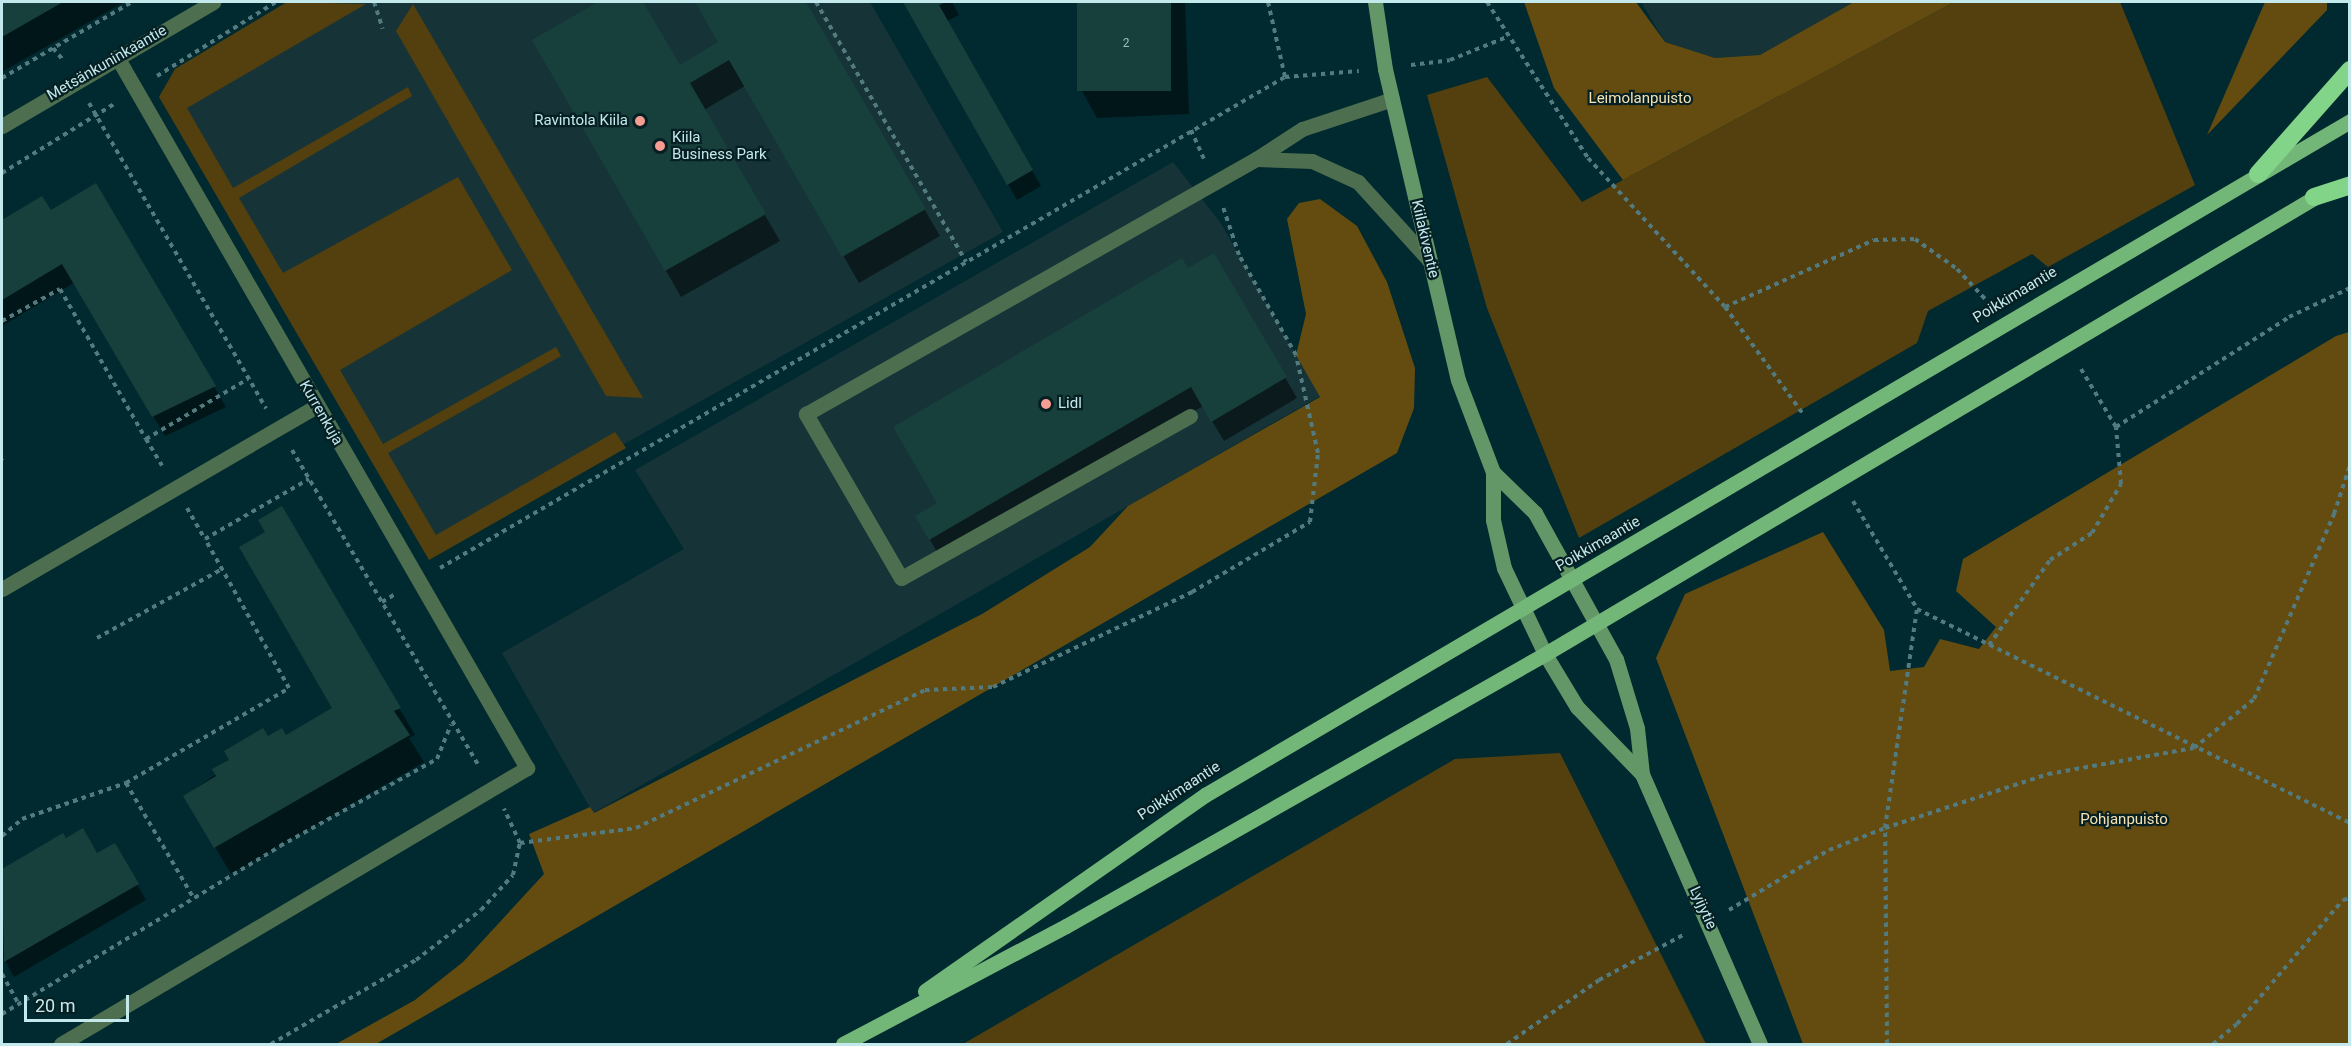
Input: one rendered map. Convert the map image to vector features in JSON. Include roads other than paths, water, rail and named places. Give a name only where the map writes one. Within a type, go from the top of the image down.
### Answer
[{"type":"highway","points":[[2258,174],[2349,70]]},
{"type":"highway","points":[[2314,197],[2349,185]]},
{"type":"main road","name":"Poikkimaantie","points":[[881,1022],[1090,871],[1204,795],[2349,121]]},
{"type":"main road","name":"Poikkimaantie","points":[[843,1044],[1066,926],[1598,624],[2349,177]]},
{"type":"street","name":"Metsänkuninkaantie","points":[[2,126],[213,2]]},
{"type":"street","name":"Kiilakiventie","points":[[1375,2],[1385,69],[1458,380],[1493,472],[1493,520],[1504,568],[1521,608]]},
{"type":"street","name":"Kurrenkuja","points":[[61,1044],[527,768],[316,406],[117,57]]},
{"type":"street","points":[[1190,416],[901,578],[806,414],[1256,159],[1302,129],[1392,99]]},
{"type":"street","points":[[1256,159],[1312,161],[1358,182],[1430,261]]},
{"type":"street","points":[[3,585],[316,406]]},
{"type":"street","name":"Kiilakiventie","points":[[1493,472],[1535,513],[1598,624]]},
{"type":"street","name":"Lyijytie","points":[[1521,608],[1577,707],[1642,774]]},
{"type":"street","name":"Lyijytie","points":[[1598,624],[1616,659],[1637,728],[1642,774],[1709,921],[1760,1044]]},
{"type":"place","name":"Ravintola Kiila","points":[[640,121]]},
{"type":"place","name":"Kiila Business Park","points":[[660,146]]},
{"type":"place","name":"Lidl","points":[[1046,404]]},
{"type":"park label","name":"Leimolanpuisto","points":[[1640,99]]},
{"type":"park label","name":"Pohjanpuisto","points":[[2124,820]]}]
